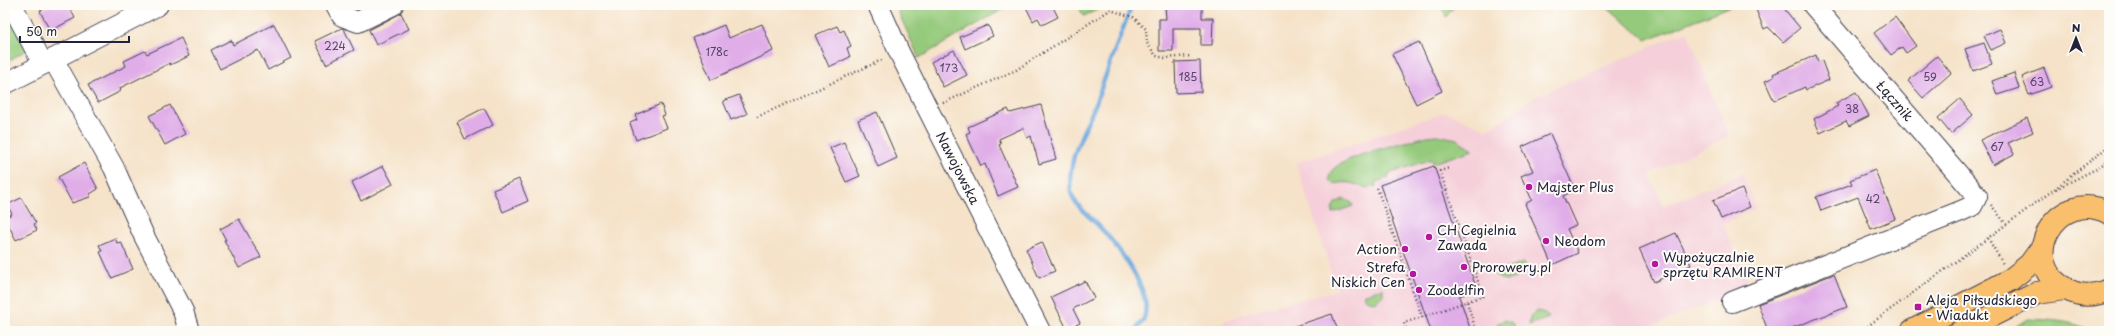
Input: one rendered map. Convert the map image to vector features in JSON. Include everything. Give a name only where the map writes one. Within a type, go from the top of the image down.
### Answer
[{"type":"main road","points":[[1912,331],[2010,280],[2030,264],[2043,246],[2049,229],[2068,211],[2086,207],[2107,210]]},
{"type":"main road","points":[[2043,246],[2044,259],[2048,272],[2051,277],[2064,289]]},
{"type":"main road","points":[[1961,331],[2037,293],[2064,289],[2084,295],[2107,295]]},
{"type":"street","points":[[12,5],[114,168],[144,236],[183,311],[189,331]]},
{"type":"street","points":[[5,84],[158,5]]},
{"type":"street","points":[[336,5],[342,16],[358,22],[393,5]]},
{"type":"street","name":"Nawojowska","points":[[878,5],[899,52],[1040,331]]},
{"type":"street","name":"Łącznik","points":[[1732,302],[1972,206],[1977,196],[1812,5]]},
{"type":"path","points":[[928,109],[1016,70],[1110,10],[1114,5]]},
{"type":"path","points":[[1110,10],[1133,17],[1146,29],[1147,44],[1156,56],[1165,58],[1191,56]]},
{"type":"path","points":[[757,117],[899,52]]},
{"type":"path","points":[[1861,331],[2052,191],[2109,146]]},
{"type":"path","points":[[2052,191],[2096,169],[2109,160]]},
{"type":"path","points":[[1407,331],[1404,323],[1483,296],[1440,171],[1449,168]]},
{"type":"path","points":[[1377,188],[1422,317]]},
{"type":"path","points":[[1994,208],[2006,224]]},
{"type":"path","points":[[1988,238],[2006,271]]},
{"type":"path","points":[[1467,302],[1476,331]]},
{"type":"shaded area","points":[[1687,31],[1729,136],[1649,174],[1663,206],[1743,174],[1756,208],[1723,224],[1750,287],[1640,331],[1201,331],[1242,314],[1337,290],[1296,163],[1446,112],[1487,130],[1535,97]]},
{"type":"green space","points":[[895,5],[1010,5],[919,58]]},
{"type":"green space","points":[[1077,5],[1108,5],[1084,16]]},
{"type":"green space","points":[[1442,5],[1455,5],[1446,17]]},
{"type":"green space","points":[[1605,5],[1733,5],[1646,40]]},
{"type":"green space","points":[[5,6],[28,49],[5,63]]},
{"type":"green space","points":[[1437,135],[1457,139],[1473,150],[1433,163],[1432,159],[1388,174],[1389,178],[1375,182],[1376,186],[1365,188],[1348,183],[1333,184],[1329,180],[1329,176],[1334,168],[1344,162],[1379,149],[1427,136]]},
{"type":"green space","points":[[1344,199],[1351,202],[1353,206],[1333,213],[1332,209],[1335,203]]},
{"type":"green space","points":[[1523,263],[1526,266],[1525,271],[1510,280],[1501,279],[1494,273]]},
{"type":"green space","points":[[1383,288],[1383,295],[1376,302],[1368,301],[1363,295]]},
{"type":"green space","points":[[1537,311],[1545,313],[1549,318],[1529,325],[1531,315]]},
{"type":"green space","points":[[2027,319],[2052,320],[2084,327],[2092,331],[2009,331]]},
{"type":"green space","points":[[1504,320],[1511,322],[1515,327],[1505,331],[1494,331],[1497,324]]},
{"type":"building","points":[[51,5],[68,5],[75,18],[50,31],[40,11]]},
{"type":"building","points":[[1025,5],[1052,5],[1058,17],[1042,25],[1038,18],[1033,21]]},
{"type":"building","points":[[1165,5],[1202,5],[1202,18],[1213,18],[1212,45],[1201,45],[1201,28],[1173,28],[1173,51],[1159,51],[1159,19],[1166,19]]},
{"type":"building","points":[[1754,5],[1781,5],[1800,28],[1783,42],[1768,27],[1764,29]]},
{"type":"building","points":[[401,13],[409,29],[376,45],[369,30]]},
{"type":"building","points":[[1895,17],[1916,46],[1906,53],[1902,47],[1891,55],[1874,33]]},
{"type":"building","points":[[274,24],[291,58],[268,70],[258,50],[220,69],[211,50],[231,40],[233,45]]},
{"type":"building","points":[[762,24],[773,51],[711,80],[693,38],[724,25],[729,38]]},
{"type":"building","points":[[988,25],[993,36],[965,49],[960,37]]},
{"type":"building","points":[[837,26],[840,32],[844,30],[851,46],[847,48],[850,57],[829,67],[815,35]]},
{"type":"building","points":[[342,28],[344,29],[354,50],[326,64],[315,41]]},
{"type":"building","points":[[2000,29],[2006,43],[1991,50],[1984,36]]},
{"type":"building","points":[[181,38],[189,56],[170,65],[170,63],[120,88],[121,91],[98,103],[88,85],[126,66],[124,61],[145,51],[147,54]]},
{"type":"building","points":[[1419,42],[1442,91],[1416,104],[1392,54]]},
{"type":"building","points":[[1984,43],[1992,64],[1973,71],[1965,49]]},
{"type":"building","points":[[954,50],[967,75],[943,87],[931,62]]},
{"type":"building","points":[[1816,55],[1818,62],[1822,61],[1829,80],[1806,90],[1805,87],[1774,101],[1765,81],[1774,77],[1773,74]]},
{"type":"building","points":[[1937,56],[1951,73],[1923,98],[1908,81]]},
{"type":"building","points":[[1200,61],[1201,92],[1176,93],[1175,62]]},
{"type":"building","points":[[2044,68],[2051,87],[2029,95],[2022,77]]},
{"type":"building","points":[[2014,73],[2019,88],[1997,95],[1992,81]]},
{"type":"building","points":[[1856,92],[1869,116],[1849,126],[1846,121],[1820,133],[1814,119],[1838,106],[1836,103]]},
{"type":"building","points":[[739,95],[747,114],[731,120],[723,101]]},
{"type":"building","points":[[1960,99],[1973,115],[1951,134],[1938,118]]},
{"type":"building","points":[[661,104],[665,115],[662,116],[667,128],[636,140],[630,123],[637,120],[635,115]]},
{"type":"building","points":[[170,105],[185,134],[165,145],[149,116]]},
{"type":"building","points":[[1041,105],[1056,159],[1039,164],[1031,136],[1027,138],[1023,128],[999,139],[1001,144],[999,145],[1018,187],[998,196],[985,164],[981,166],[966,134],[970,132],[968,127],[1008,109],[1010,113]]},
{"type":"building","points":[[484,108],[493,125],[465,139],[457,122]]},
{"type":"building","points":[[877,112],[897,158],[878,167],[858,120]]},
{"type":"building","points":[[2027,118],[2033,132],[2008,143],[2014,154],[1993,165],[1980,140]]},
{"type":"building","points":[[1550,134],[1575,190],[1563,196],[1576,225],[1567,229],[1578,253],[1552,265],[1525,204],[1532,200],[1521,176],[1533,171],[1522,147]]},
{"type":"building","points":[[844,142],[860,176],[846,182],[830,148]]},
{"type":"building","points":[[84,163],[98,189],[90,194],[90,197],[72,203],[58,177]]},
{"type":"building","points":[[383,166],[393,184],[361,201],[352,182]]},
{"type":"building","name":"CH Cegielnia Zawada","points":[[1434,166],[1477,290],[1459,296],[1471,331],[1431,331],[1380,185]]},
{"type":"building","points":[[1875,170],[1895,219],[1871,229],[1858,197],[1821,211],[1816,197],[1852,184],[1850,180]]},
{"type":"building","points":[[519,179],[528,201],[503,212],[493,190]]},
{"type":"building","points":[[1742,189],[1750,207],[1721,219],[1713,200]]},
{"type":"building","points":[[21,198],[36,223],[34,224],[37,230],[16,240],[5,218],[12,214],[7,205]]},
{"type":"building","points":[[239,219],[261,257],[239,268],[224,240],[226,240],[220,229]]},
{"type":"building","points":[[1676,233],[1691,265],[1654,282],[1639,249]]},
{"type":"building","points":[[115,238],[117,243],[121,242],[133,269],[112,278],[100,252],[102,251],[99,245]]},
{"type":"building","points":[[1042,242],[1055,271],[1039,278],[1026,249]]},
{"type":"building","points":[[1834,274],[1847,307],[1784,331],[1768,331],[1758,304]]},
{"type":"building","points":[[1085,281],[1094,298],[1073,309],[1080,323],[1067,329],[1051,297]]},
{"type":"building","points":[[1332,314],[1338,331],[1287,331],[1286,329]]},
{"type":"waterway","points":[[1132,5],[1095,105],[1073,158],[1070,180],[1071,192],[1075,201],[1114,244],[1140,284],[1144,298],[1145,311],[1142,322],[1134,331]]},
{"type":"place","name":"Majster Plus","points":[[1529,187]]},
{"type":"place","name":"CH Cegielnia Zawada","points":[[1429,237]]},
{"type":"place","name":"Neodom","points":[[1546,241]]},
{"type":"place","name":"Action","points":[[1405,249]]},
{"type":"place","name":"Wypożyczalnie sprzętu RAMIRENT","points":[[1655,264]]},
{"type":"place","name":"Prorowery.pl","points":[[1464,267]]},
{"type":"place","name":"Strefa Niskich Cen","points":[[1413,274]]},
{"type":"place","name":"Zoodelfin","points":[[1419,290]]},
{"type":"place","name":"Aleja Piłsudskiego - Wiadukt","points":[[1918,307]]}]
